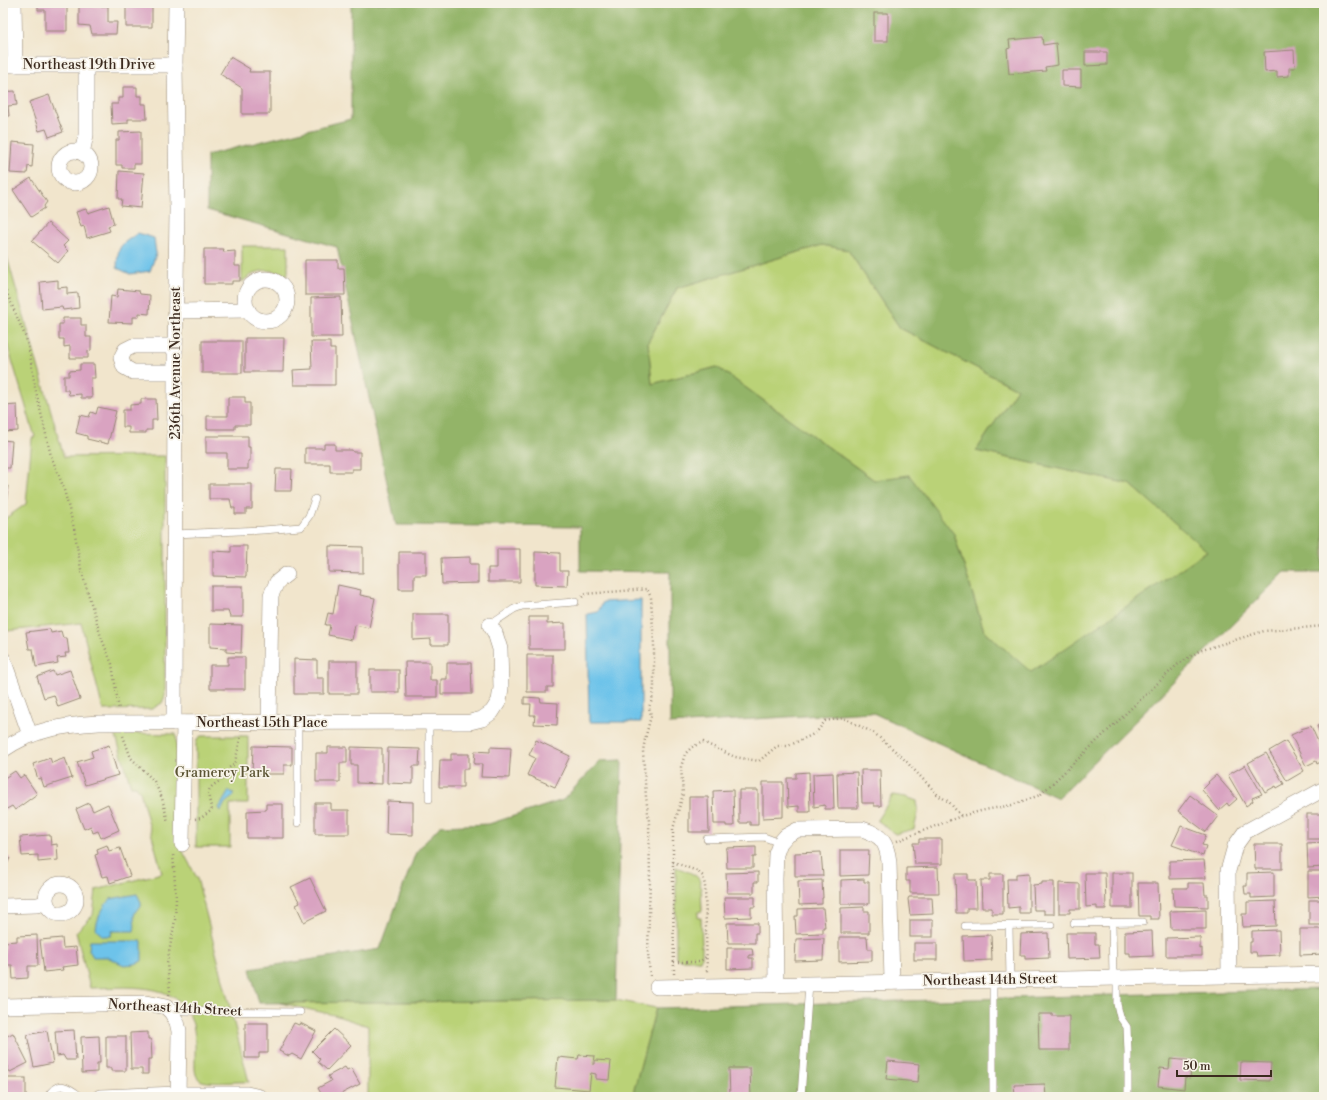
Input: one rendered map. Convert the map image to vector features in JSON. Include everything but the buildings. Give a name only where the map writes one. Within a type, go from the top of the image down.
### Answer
[{"type":"street","points":[[9,65],[14,3]]},
{"type":"street","name":"236th Avenue Northeast","points":[[176,3],[175,65],[177,210],[175,534],[179,723],[175,820],[177,848]]},
{"type":"street","name":"Northeast 19th Drive","points":[[9,65],[175,65]]},
{"type":"street","points":[[82,153],[86,135],[86,66]]},
{"type":"street","points":[[176,311],[248,310]]},
{"type":"street","points":[[175,346],[133,346],[125,350],[121,358],[124,367],[133,372],[175,372]]},
{"type":"street","points":[[269,723],[271,595],[277,582],[287,574]]},
{"type":"street","name":"Northeast 15th Place","points":[[3,750],[30,735],[52,728],[71,725],[121,723],[470,722],[482,719],[492,712],[499,701],[501,688],[500,649],[495,633],[490,625]]},
{"type":"street","points":[[3,659],[30,735]]},
{"type":"street","points":[[1229,976],[1228,871],[1235,846],[1245,832],[1324,789]]},
{"type":"street","points":[[776,984],[776,854],[780,843],[786,836],[797,830],[862,829],[872,832],[882,840],[887,849],[889,862],[892,982]]},
{"type":"street","points":[[3,906],[38,905],[46,903]]},
{"type":"street","name":"Northeast 14th Street","points":[[656,987],[1324,974]]},
{"type":"street","name":"Northeast 14th Street","points":[[3,1006],[146,1003],[166,1007]]},
{"type":"street","points":[[166,1007],[174,1017],[178,1031],[178,1095]]},
{"type":"street","points":[[100,1097],[247,1094],[260,1097]]},
{"type":"lane","points":[[175,534],[301,527],[309,516],[315,499]]},
{"type":"lane","points":[[490,625],[514,609],[522,606],[575,602]]},
{"type":"lane","points":[[298,722],[298,823]]},
{"type":"lane","points":[[429,722],[429,799]]},
{"type":"lane","points":[[707,838],[764,837],[780,843]]},
{"type":"lane","points":[[1074,923],[1143,922]]},
{"type":"lane","points":[[1112,923],[1118,1004],[1120,1017],[1127,1027],[1128,1097]]},
{"type":"lane","points":[[965,926],[1051,925]]},
{"type":"lane","points":[[1009,926],[1010,980]]},
{"type":"lane","points":[[993,980],[994,1097]]},
{"type":"lane","points":[[801,1097],[809,984]]},
{"type":"lane","name":"Northeast 14th Street","points":[[166,1007],[184,1011],[300,1012]]},
{"type":"lane","points":[[48,1097],[50,1092],[56,1088],[64,1086],[71,1088],[81,1097]]},
{"type":"path","points":[[3,284],[26,338],[35,387],[51,456],[63,486],[74,528],[81,569],[101,637],[112,664],[122,733],[127,750],[131,758],[154,781],[175,820]]},
{"type":"path","points":[[575,602],[585,594],[630,590],[647,589],[651,597],[654,645],[654,687],[652,700],[649,707],[651,716],[645,739],[644,751],[646,797],[649,821],[650,879],[648,952],[651,979],[656,979],[656,987]]},
{"type":"path","points":[[894,842],[961,816],[1012,805],[1040,795],[1177,665],[1199,651],[1264,631],[1324,626]]},
{"type":"path","points":[[674,979],[673,829],[682,794],[680,768],[685,754],[692,747],[703,742],[735,757],[758,761],[777,746],[788,746],[816,733],[825,721],[843,718],[874,734],[900,755],[938,795],[949,802],[961,816]]},
{"type":"path","points":[[175,820],[201,818],[212,810],[208,799],[208,793],[210,787],[227,777],[229,768],[234,764],[240,742],[241,723]]},
{"type":"path","points":[[169,808],[175,820]]},
{"type":"path","points":[[169,829],[175,820]]},
{"type":"path","points":[[166,1007],[170,991],[167,964],[176,906],[177,848]]},
{"type":"path","points":[[673,862],[697,871],[703,876],[705,886],[707,978]]},
{"type":"path","points":[[674,962],[699,962],[706,956]]},
{"type":"green space","points":[[351,3],[1324,3],[1324,572],[1285,572],[1058,798],[871,712],[670,724],[670,572],[580,571],[580,527],[396,525],[337,247],[207,210],[207,155],[351,119]],"holes":[[[822,245],[848,250],[900,328],[1017,389],[976,451],[1130,484],[1207,551],[1031,672],[984,631],[954,534],[909,475],[874,480],[717,367],[652,384],[648,342],[677,288]]]},
{"type":"green space","points":[[3,243],[64,457],[165,456],[165,696],[162,703],[152,709],[103,710],[81,623],[7,631],[3,621],[3,520],[26,504],[32,438],[35,437],[3,330]]},
{"type":"green space","points":[[822,245],[848,250],[900,328],[1017,389],[976,451],[1130,484],[1208,550],[1031,673],[984,631],[954,534],[874,480],[717,367],[652,384],[648,342],[677,288]]},
{"type":"green space","points":[[242,246],[288,246],[287,276],[274,271],[263,271],[253,274],[242,282]]},
{"type":"green space","points":[[115,733],[176,734],[181,848],[197,878],[249,1082],[216,1083],[200,1080],[198,1078],[195,1071],[195,1036],[192,1021],[185,1008],[175,998],[163,992],[133,987],[90,988],[76,932],[93,915],[96,890],[162,873],[140,791],[136,786],[131,786]]},
{"type":"green space","name":"Gramercy Park","points":[[201,736],[248,736],[248,804],[230,804],[230,847],[196,847],[196,743],[198,738]]},
{"type":"green space","points":[[622,760],[616,1000],[259,1003],[250,969],[380,949],[416,852],[440,826],[489,824],[563,800],[600,761]]},
{"type":"green space","points":[[893,795],[906,797],[917,801],[918,813],[914,829],[895,834],[877,820]]},
{"type":"green space","points":[[676,867],[691,873],[700,880],[701,884],[699,885],[701,887],[702,911],[698,912],[698,918],[701,918],[702,944],[700,946],[702,946],[702,957],[700,960],[679,960],[676,957]]},
{"type":"green space","points":[[1324,989],[1324,1097],[632,1097],[656,1008]]},
{"type":"green space","points":[[616,1000],[656,1008],[632,1097],[368,1097],[368,1026],[334,1015],[280,1003]]},
{"type":"water","points":[[138,233],[154,238],[156,254],[150,271],[130,274],[117,268],[118,255],[123,244]]},
{"type":"water","points":[[641,600],[641,722],[589,722],[587,614],[598,612],[603,602]]},
{"type":"water","points":[[229,791],[234,793],[234,796],[225,803],[221,811],[219,808]]},
{"type":"water","points":[[137,894],[141,902],[141,906],[137,909],[134,915],[134,931],[112,931],[111,936],[103,936],[96,930],[100,914],[110,899]]},
{"type":"water","points":[[90,941],[142,941],[142,961],[135,964],[124,965],[107,957],[93,957],[89,950]]}]
